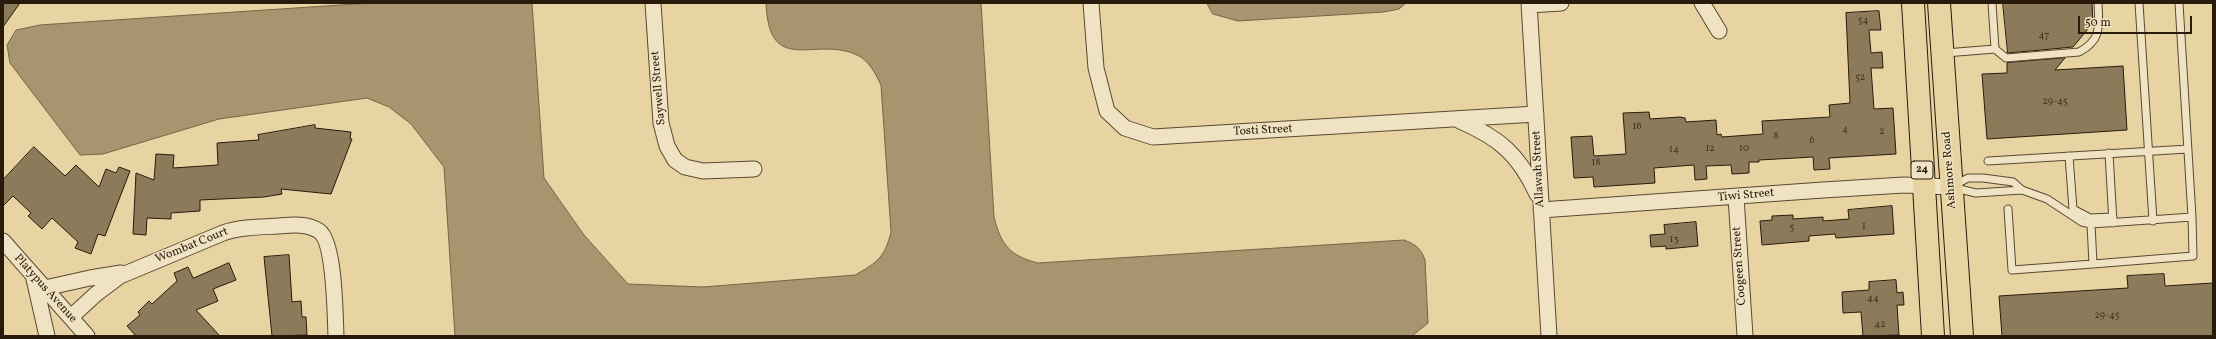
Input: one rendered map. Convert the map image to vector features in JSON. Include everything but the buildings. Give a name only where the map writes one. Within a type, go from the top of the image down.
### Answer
[{"type":"main road","name":"24","points":[[1913,3],[1933,336]]},
{"type":"main road","name":"Ashmore Road","points":[[1939,3],[1962,336]]},
{"type":"street","name":"Saywell Street","points":[[653,3],[661,123],[667,146],[672,156],[685,167],[703,172],[754,169]]},
{"type":"street","name":"Tosti Street","points":[[1091,3],[1096,68],[1107,111],[1125,128],[1153,137],[1458,120],[1536,114]]},
{"type":"street","points":[[1529,4],[1561,3]]},
{"type":"street","points":[[1702,3],[1719,31]]},
{"type":"street","name":"Allawah Street","points":[[1529,4],[1549,336]]},
{"type":"street","points":[[1458,120],[1488,134],[1508,148],[1525,170],[1541,206]]},
{"type":"street","name":"Tiwi Street","points":[[1541,206],[1736,197],[1904,185],[1951,187]]},
{"type":"street","name":"Coogeen Street","points":[[1736,197],[1745,336]]},
{"type":"street","name":"Wombat Court","points":[[71,317],[104,287],[126,273],[228,231],[295,225],[310,227],[322,234],[329,250],[336,336]]},
{"type":"street","name":"Platypus Avenue","points":[[3,241],[87,336]]},
{"type":"street","name":"Wombat Court","points":[[45,288],[94,277],[126,273]]},
{"type":"street","points":[[32,274],[41,303],[47,336]]},
{"type":"lane","points":[[1992,3],[1995,49]]},
{"type":"lane","points":[[1943,53],[1995,49],[2006,58],[2079,52],[2089,47],[2097,37],[2099,24],[2098,3]]},
{"type":"lane","points":[[2139,3],[2153,220]]},
{"type":"lane","points":[[2008,209],[2012,270],[2194,256],[2179,3]]},
{"type":"lane","points":[[1988,161],[2188,149]]},
{"type":"lane","points":[[2109,154],[2113,220]]},
{"type":"lane","points":[[2069,156],[2072,212],[2082,222],[2091,224],[2113,220]]},
{"type":"lane","points":[[1951,187],[1968,178],[1983,178],[2014,182],[2022,190]]},
{"type":"lane","points":[[1951,187],[1976,193],[2022,190],[2047,199],[2072,212],[2090,218],[2113,220],[2153,220],[2192,217]]},
{"type":"lane","points":[[2091,224],[2093,264]]},
{"type":"shaded area","points":[[371,3],[532,3],[544,178],[584,235],[628,284],[703,287],[855,275],[869,267],[883,253],[889,241],[891,232],[881,85],[869,65],[859,56],[843,51],[827,49],[798,50],[786,47],[776,40],[769,26],[766,3],[981,3],[994,217],[1000,235],[1008,248],[1014,253],[1020,257],[1038,263],[1404,240],[1417,247],[1422,252],[1425,260],[1428,323],[1412,336],[455,336],[444,167],[411,124],[389,107],[367,98],[219,119],[103,154],[80,155],[10,63],[7,45],[16,30],[40,25]]},
{"type":"shaded area","points":[[1207,3],[1406,3],[1399,9],[1384,12],[1238,21],[1213,14]]}]
